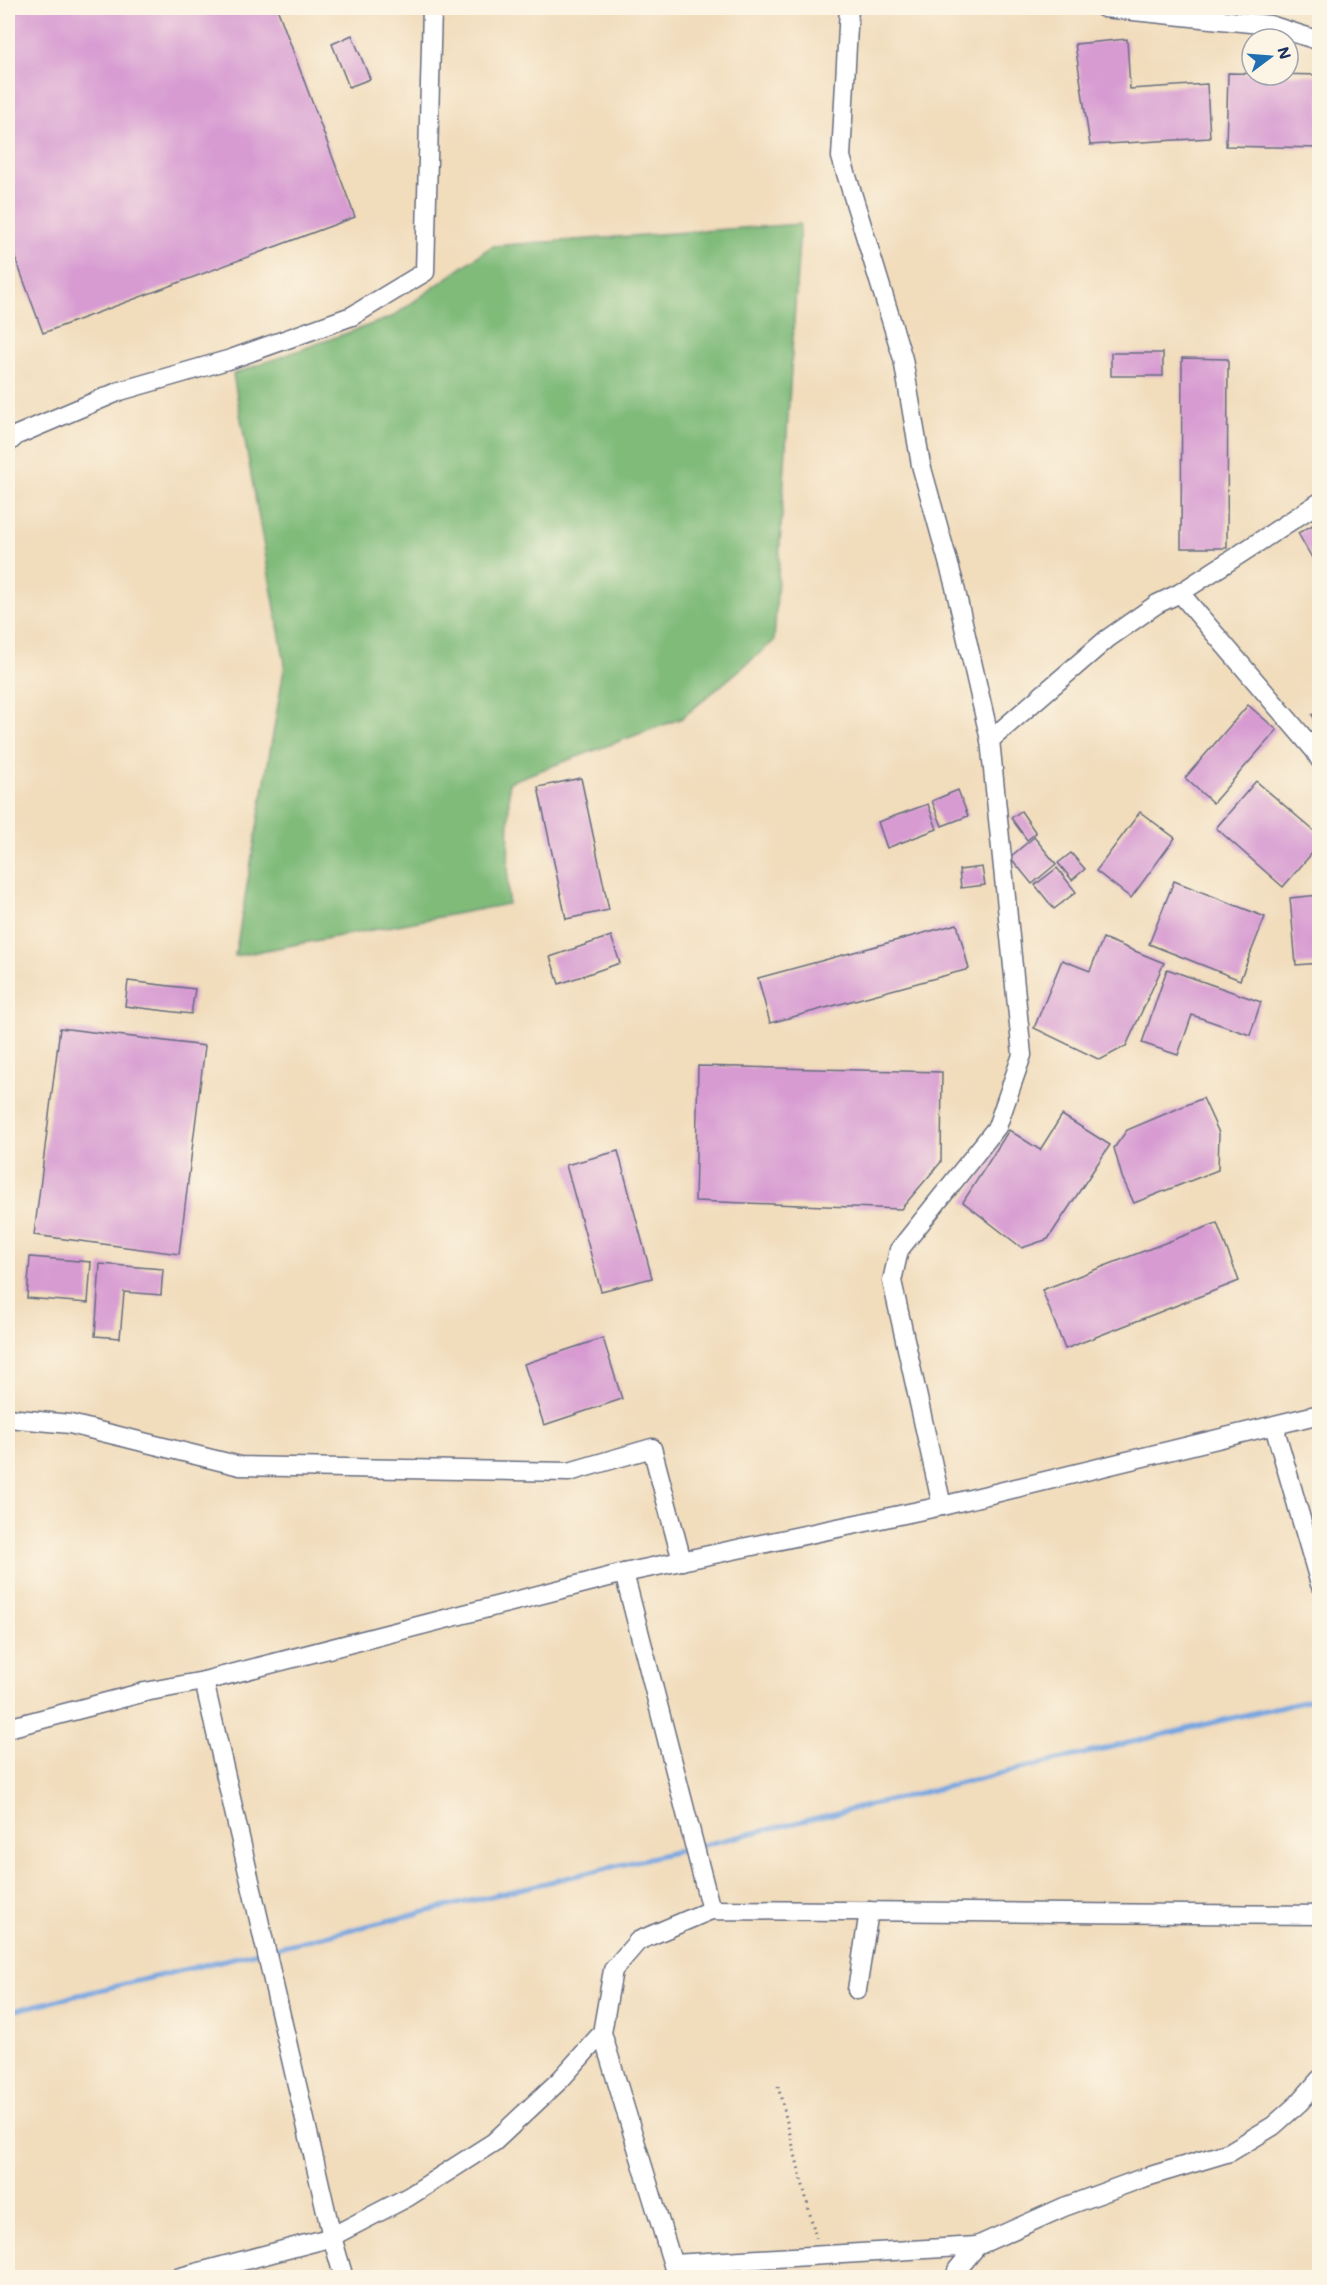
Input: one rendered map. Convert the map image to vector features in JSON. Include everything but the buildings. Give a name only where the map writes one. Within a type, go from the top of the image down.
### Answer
[{"type":"street","points":[[849,8],[841,157],[903,359],[921,465],[954,583],[990,740],[1022,1055],[997,1127],[899,1250],[892,1281],[942,1506]]},
{"type":"street","points":[[1104,8],[1270,26],[1320,41]]},
{"type":"street","points":[[8,443],[17,435],[120,391],[231,359],[352,316],[424,272],[432,10]]},
{"type":"street","points":[[990,740],[1107,639],[1157,604],[1180,593],[1320,502]]},
{"type":"street","points":[[1180,593],[1316,751],[1320,760]]},
{"type":"street","points":[[8,1728],[145,1692],[204,1681],[624,1573],[942,1506],[1320,1414]]},
{"type":"street","points":[[8,1418],[70,1424],[240,1466],[569,1473],[652,1448],[682,1561]]},
{"type":"street","points":[[1274,1426],[1320,1584]]},
{"type":"street","points":[[624,1573],[711,1910]]},
{"type":"street","points":[[204,1681],[332,2237],[345,2277]]},
{"type":"street","points":[[1320,1915],[711,1910],[638,1941],[613,1971],[602,2033],[675,2271],[821,2255],[977,2246],[1140,2178],[1230,2152],[1273,2126],[1299,2103],[1320,2079]]},
{"type":"street","points":[[857,1990],[869,1911]]},
{"type":"street","points":[[177,2277],[332,2237],[408,2197],[495,2142],[561,2079],[602,2033]]},
{"type":"street","points":[[957,2277],[957,2270],[977,2246]]},
{"type":"path","points":[[432,10],[640,8]]},
{"type":"path","points":[[778,2086],[821,2255]]},
{"type":"green space","points":[[800,224],[774,641],[682,718],[509,782],[508,904],[235,956],[285,664],[233,374],[392,317],[492,246]]},
{"type":"waterway","points":[[8,2012],[1320,1697]]}]
